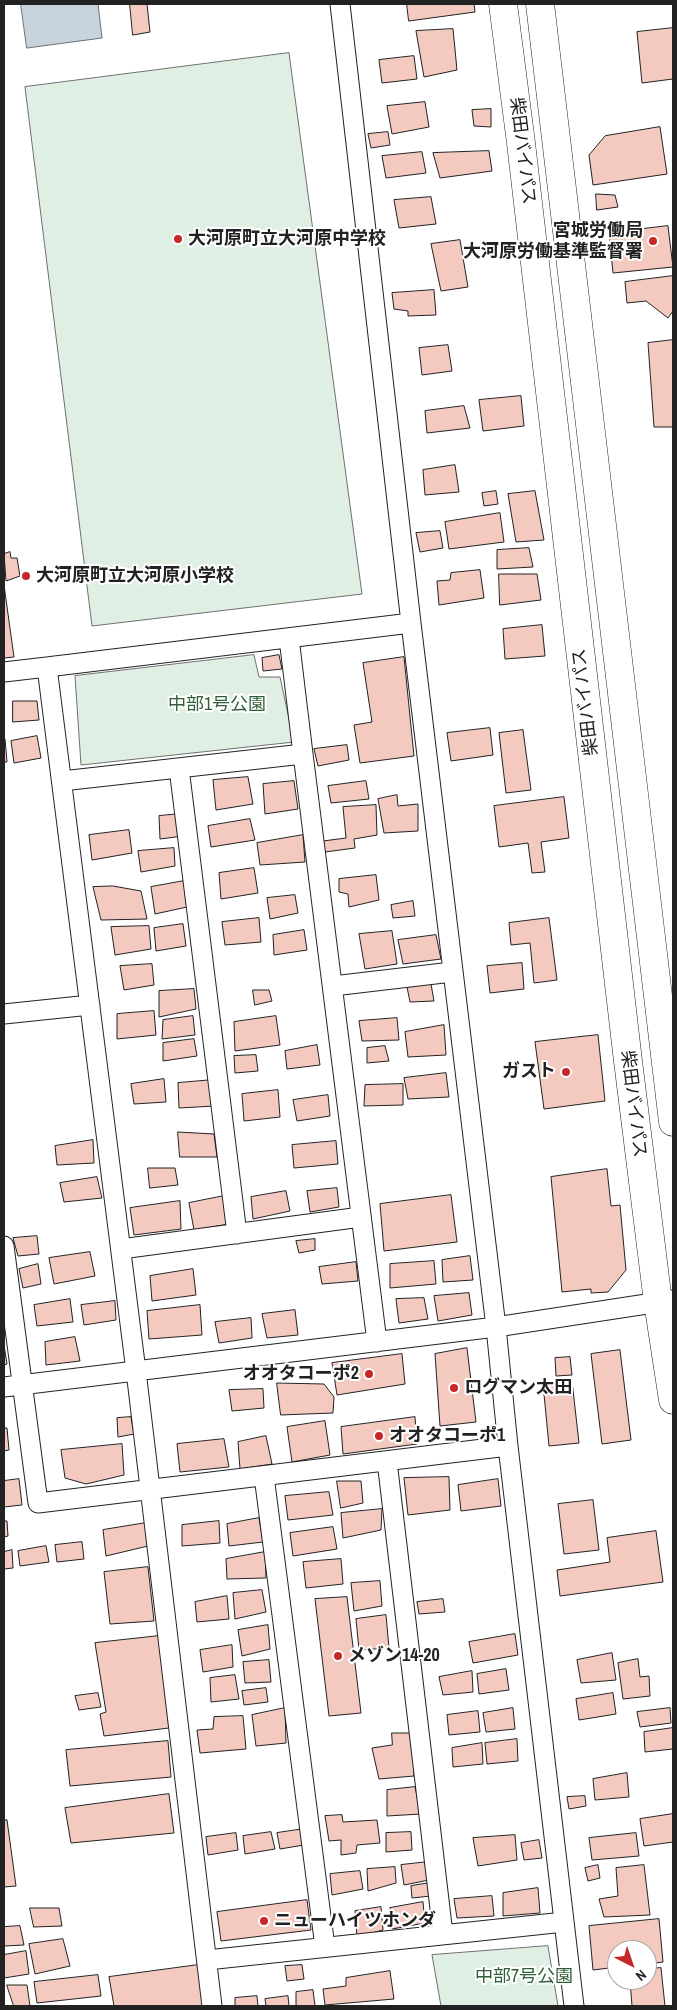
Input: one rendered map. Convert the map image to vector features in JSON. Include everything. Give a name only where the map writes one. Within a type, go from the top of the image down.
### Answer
[{"type":"highway","name":"柴田バイパス","points":[[503,4],[522,143],[628,1061],[666,1301],[673,1400]]},
{"type":"highway","name":"柴田バイパス","points":[[540,4],[673,1122]]},
{"type":"street","points":[[340,4],[410,623],[496,1327],[508,1446],[574,2006]]},
{"type":"street","points":[[4,672],[410,623]]},
{"type":"street","points":[[289,638],[377,1342]]},
{"type":"street","points":[[47,667],[121,1249],[212,2006]]},
{"type":"street","points":[[62,781],[304,754]]},
{"type":"street","points":[[180,768],[237,1234]]},
{"type":"street","points":[[332,986],[452,972]]},
{"type":"street","points":[[4,1014],[90,1005]]},
{"type":"street","points":[[121,1249],[361,1218]]},
{"type":"street","points":[[4,1246],[12,1386],[38,1503],[508,1446]]},
{"type":"street","points":[[12,1386],[496,1327],[666,1301]]},
{"type":"street","points":[[387,1461],[443,1934]]},
{"type":"street","points":[[264,1476],[325,1947]]},
{"type":"street","points":[[207,1960],[564,1922]]},
{"type":"green space","name":"大河原町立大河原中学校","points":[[289,53],[362,594],[92,626],[25,87]]},
{"type":"green space","name":"中部1号公園","points":[[254,655],[259,677],[280,677],[294,742],[81,765],[75,676]]},
{"type":"green space","name":"中部7号公園","points":[[548,1946],[558,2006],[441,2006],[432,1955]]},
{"type":"shaded area","points":[[21,4],[98,4],[102,38],[27,48]]},
{"type":"building","points":[[130,4],[147,4],[150,32],[133,35]]},
{"type":"building","points":[[407,4],[474,4],[475,12],[409,21]]},
{"type":"building","points":[[673,28],[673,79],[642,83],[637,32]]},
{"type":"building","points":[[453,29],[457,70],[424,77],[416,31]]},
{"type":"building","points":[[414,56],[417,79],[382,83],[379,60]]},
{"type":"building","points":[[425,102],[429,127],[392,134],[387,106]]},
{"type":"building","points":[[491,109],[491,127],[474,126],[472,110]]},
{"type":"building","points":[[660,127],[667,174],[593,185],[589,155],[605,136]]},
{"type":"building","points":[[388,132],[390,145],[371,148],[368,134]]},
{"type":"building","points":[[489,151],[492,171],[440,178],[433,153]]},
{"type":"building","points":[[422,152],[426,173],[386,178],[382,156]]},
{"type":"building","points":[[596,194],[615,195],[618,207],[597,210]]},
{"type":"building","points":[[431,197],[436,224],[399,228],[394,200]]},
{"type":"building","points":[[668,226],[673,267],[613,273],[609,233]]},
{"type":"building","points":[[460,240],[468,287],[441,291],[431,244]]},
{"type":"building","points":[[673,276],[673,311],[668,318],[646,301],[627,303],[625,282]]},
{"type":"building","points":[[434,290],[436,315],[408,316],[408,311],[394,309],[392,293]]},
{"type":"building","points":[[673,340],[673,427],[654,427],[648,343]]},
{"type":"building","points":[[448,345],[452,371],[422,375],[419,348]]},
{"type":"building","points":[[521,396],[524,426],[483,431],[479,400]]},
{"type":"building","points":[[464,406],[470,428],[427,433],[425,411]]},
{"type":"building","points":[[455,465],[459,492],[425,495],[423,470]]},
{"type":"building","points":[[496,491],[498,504],[484,506],[482,493]]},
{"type":"building","points":[[535,491],[544,540],[516,542],[508,494]]},
{"type":"building","points":[[500,513],[504,542],[449,549],[445,522]]},
{"type":"building","points":[[440,531],[443,548],[420,552],[416,533]]},
{"type":"building","points":[[529,548],[533,567],[497,569],[497,550]]},
{"type":"building","points":[[10,552],[11,558],[17,558],[20,576],[6,581],[4,554]]},
{"type":"building","points":[[480,570],[484,598],[439,605],[437,581],[450,580],[451,573]]},
{"type":"building","points":[[499,574],[537,574],[541,600],[500,605]]},
{"type":"building","points":[[4,585],[14,657],[4,658]]},
{"type":"building","points":[[542,625],[545,656],[505,659],[503,629]]},
{"type":"building","points":[[279,655],[282,669],[263,671],[262,658]]},
{"type":"building","points":[[404,657],[414,756],[360,763],[354,725],[372,722],[363,663]]},
{"type":"building","points":[[13,701],[37,701],[39,720],[13,722]]},
{"type":"building","points":[[490,728],[493,755],[451,761],[447,733]]},
{"type":"building","points":[[523,730],[531,790],[506,793],[499,733]]},
{"type":"building","points":[[37,736],[41,758],[14,763],[11,741]]},
{"type":"building","points":[[5,739],[7,762],[4,762]]},
{"type":"building","points":[[347,745],[349,760],[318,766],[314,749]]},
{"type":"building","points":[[248,777],[253,804],[216,810],[213,780]]},
{"type":"building","points":[[294,781],[298,809],[265,814],[263,784]]},
{"type":"building","points":[[366,781],[369,799],[331,803],[328,786]]},
{"type":"building","points":[[397,795],[398,806],[418,804],[418,831],[384,833],[378,799]]},
{"type":"building","points":[[564,797],[569,838],[541,842],[545,872],[532,873],[528,843],[499,847],[494,806]]},
{"type":"building","points":[[376,805],[377,835],[354,839],[355,848],[325,852],[323,841],[346,838],[343,807]]},
{"type":"building","points":[[180,814],[183,836],[160,839],[159,816]]},
{"type":"building","points":[[250,819],[255,840],[211,847],[208,826]]},
{"type":"building","points":[[129,830],[132,853],[92,860],[89,835]]},
{"type":"building","points":[[303,835],[305,862],[260,865],[257,843]]},
{"type":"building","points":[[174,848],[175,866],[141,872],[138,851]]},
{"type":"building","points":[[254,868],[258,893],[221,899],[219,873]]},
{"type":"building","points":[[376,875],[379,900],[349,907],[348,894],[339,892],[339,879]]},
{"type":"building","points":[[184,881],[187,907],[155,914],[151,887]]},
{"type":"building","points":[[113,886],[141,891],[147,919],[101,920],[93,887]]},
{"type":"building","points":[[295,895],[298,913],[270,919],[267,898]]},
{"type":"building","points":[[413,901],[415,916],[393,918],[391,905]]},
{"type":"building","points":[[259,918],[261,942],[225,945],[222,922]]},
{"type":"building","points":[[549,918],[557,980],[534,983],[530,943],[511,945],[509,923]]},
{"type":"building","points":[[183,924],[186,946],[156,951],[154,928]]},
{"type":"building","points":[[149,926],[151,949],[115,955],[111,927]]},
{"type":"building","points":[[304,930],[307,950],[274,955],[273,935]]},
{"type":"building","points":[[392,931],[397,964],[365,969],[359,934]]},
{"type":"building","points":[[436,935],[441,959],[403,964],[398,940]]},
{"type":"building","points":[[522,963],[524,989],[490,993],[487,966]]},
{"type":"building","points":[[152,964],[154,985],[124,990],[120,966]]},
{"type":"building","points":[[431,984],[434,1001],[410,1002],[407,987]]},
{"type":"building","points":[[194,989],[196,1009],[159,1017],[159,991]]},
{"type":"building","points":[[253,990],[269,990],[272,1001],[255,1005]]},
{"type":"building","points":[[154,1011],[156,1035],[117,1039],[117,1014]]},
{"type":"building","points":[[193,1016],[195,1035],[162,1039],[163,1020]]},
{"type":"building","points":[[276,1016],[280,1045],[235,1051],[234,1022]]},
{"type":"building","points":[[397,1018],[399,1040],[362,1041],[359,1021]]},
{"type":"building","points":[[444,1025],[446,1055],[408,1057],[405,1032]]},
{"type":"building","points":[[598,1035],[605,1101],[544,1109],[535,1042]]},
{"type":"building","points":[[194,1039],[197,1056],[163,1061],[163,1043]]},
{"type":"building","points":[[317,1045],[320,1065],[287,1069],[285,1051]]},
{"type":"building","points":[[385,1046],[389,1061],[367,1063],[367,1048]]},
{"type":"building","points":[[256,1055],[258,1071],[235,1073],[234,1056]]},
{"type":"building","points":[[446,1073],[449,1097],[408,1099],[404,1078]]},
{"type":"building","points":[[164,1079],[166,1102],[134,1104],[131,1084]]},
{"type":"building","points":[[213,1080],[215,1106],[179,1108],[178,1083]]},
{"type":"building","points":[[403,1084],[403,1105],[364,1106],[365,1085]]},
{"type":"building","points":[[278,1090],[280,1117],[244,1121],[242,1094]]},
{"type":"building","points":[[328,1095],[330,1116],[297,1121],[293,1100]]},
{"type":"building","points":[[178,1132],[214,1134],[217,1157],[180,1157]]},
{"type":"building","points":[[93,1140],[94,1163],[57,1165],[55,1146]]},
{"type":"building","points":[[336,1141],[338,1164],[294,1168],[292,1145]]},
{"type":"building","points":[[148,1168],[175,1168],[178,1185],[150,1188]]},
{"type":"building","points":[[607,1169],[611,1206],[620,1205],[626,1270],[608,1292],[591,1293],[591,1289],[562,1292],[551,1177]]},
{"type":"building","points":[[97,1177],[102,1198],[64,1202],[60,1183]]},
{"type":"building","points":[[337,1188],[339,1207],[310,1212],[307,1191]]},
{"type":"building","points":[[286,1191],[290,1211],[253,1219],[251,1197]]},
{"type":"building","points":[[451,1195],[457,1242],[384,1251],[380,1204]]},
{"type":"building","points":[[224,1196],[229,1224],[194,1230],[189,1203]]},
{"type":"building","points":[[180,1201],[181,1229],[134,1235],[130,1208]]},
{"type":"building","points":[[37,1236],[39,1254],[18,1256],[13,1238]]},
{"type":"building","points":[[315,1239],[315,1250],[299,1253],[296,1241]]},
{"type":"building","points":[[90,1252],[95,1276],[54,1284],[49,1258]]},
{"type":"building","points":[[470,1256],[473,1280],[443,1282],[442,1260]]},
{"type":"building","points":[[434,1261],[436,1284],[390,1288],[390,1264]]},
{"type":"building","points":[[356,1262],[358,1281],[322,1284],[319,1267]]},
{"type":"building","points":[[38,1264],[41,1284],[23,1288],[19,1269]]},
{"type":"building","points":[[193,1269],[196,1295],[152,1301],[150,1276]]},
{"type":"building","points":[[469,1293],[472,1315],[438,1321],[434,1296]]},
{"type":"building","points":[[424,1298],[428,1319],[399,1323],[396,1299]]},
{"type":"building","points":[[70,1299],[73,1322],[37,1326],[34,1305]]},
{"type":"building","points":[[115,1301],[116,1320],[84,1325],[81,1305]]},
{"type":"building","points":[[200,1305],[202,1335],[149,1339],[147,1311]]},
{"type":"building","points":[[295,1310],[298,1335],[267,1338],[262,1314]]},
{"type":"building","points":[[251,1318],[252,1338],[219,1343],[215,1322]]},
{"type":"building","points":[[75,1337],[80,1361],[46,1365],[45,1342]]},
{"type":"building","points":[[4,1345],[7,1364],[4,1365]]},
{"type":"building","name":"ログマン太田","points":[[467,1348],[476,1422],[440,1426],[435,1354]]},
{"type":"building","points":[[620,1350],[631,1440],[602,1444],[591,1354]]},
{"type":"building","name":"オオタコーポ2","points":[[402,1354],[405,1384],[337,1395],[332,1363]]},
{"type":"building","points":[[570,1357],[572,1375],[556,1376],[555,1358]]},
{"type":"building","points":[[572,1381],[579,1443],[549,1446],[543,1384]]},
{"type":"building","points":[[277,1383],[324,1384],[334,1397],[333,1413],[281,1415]]},
{"type":"building","points":[[263,1389],[264,1408],[232,1411],[229,1390]]},
{"type":"building","points":[[131,1417],[134,1434],[118,1437],[117,1418]]},
{"type":"building","name":"オオタコーポ1","points":[[415,1417],[417,1444],[343,1454],[341,1427]]},
{"type":"building","points":[[325,1421],[330,1455],[292,1462],[287,1427]]},
{"type":"building","points":[[4,1428],[7,1428],[9,1450],[4,1451]]},
{"type":"building","points":[[266,1436],[272,1464],[240,1469],[238,1442]]},
{"type":"building","points":[[224,1439],[229,1467],[180,1472],[177,1444]]},
{"type":"building","points":[[122,1444],[124,1475],[86,1484],[65,1478],[61,1450]]},
{"type":"building","points":[[449,1477],[450,1510],[408,1515],[404,1478]]},
{"type":"building","points":[[19,1479],[22,1505],[4,1507],[4,1481]]},
{"type":"building","points":[[498,1479],[501,1506],[461,1511],[458,1485]]},
{"type":"building","points":[[337,1481],[361,1481],[363,1503],[341,1508]]},
{"type":"building","points":[[329,1492],[333,1515],[288,1520],[285,1496]]},
{"type":"building","points":[[593,1500],[599,1550],[564,1554],[558,1504]]},
{"type":"building","points":[[382,1509],[381,1530],[343,1538],[341,1513]]},
{"type":"building","points":[[259,1518],[263,1542],[229,1546],[227,1524]]},
{"type":"building","points":[[4,1521],[7,1521],[8,1536],[4,1537]]},
{"type":"building","points":[[219,1521],[220,1543],[182,1546],[182,1525]]},
{"type":"building","points":[[146,1523],[148,1546],[106,1556],[103,1530]]},
{"type":"building","points":[[333,1527],[337,1549],[293,1556],[290,1533]]},
{"type":"building","points":[[656,1531],[663,1582],[560,1596],[557,1570],[610,1562],[607,1538]]},
{"type":"building","points":[[82,1542],[84,1559],[57,1562],[55,1545]]},
{"type":"building","points":[[46,1546],[49,1562],[20,1566],[18,1551]]},
{"type":"building","points":[[12,1550],[13,1568],[4,1569],[4,1552]]},
{"type":"building","points":[[265,1552],[266,1578],[227,1579],[226,1559]]},
{"type":"building","points":[[341,1559],[343,1584],[306,1588],[303,1562]]},
{"type":"building","points":[[148,1567],[154,1621],[110,1624],[104,1572]]},
{"type":"building","points":[[380,1581],[382,1606],[354,1611],[351,1583]]},
{"type":"building","points":[[262,1590],[266,1612],[235,1619],[233,1593]]},
{"type":"building","points":[[227,1596],[229,1619],[197,1622],[195,1602]]},
{"type":"building","name":"メゾン14-20","points":[[347,1597],[361,1713],[329,1716],[315,1599]]},
{"type":"building","points":[[443,1599],[445,1612],[419,1614],[417,1602]]},
{"type":"building","points":[[386,1615],[389,1648],[359,1650],[356,1619]]},
{"type":"building","points":[[268,1625],[270,1649],[242,1656],[238,1630]]},
{"type":"building","points":[[515,1634],[518,1655],[473,1663],[469,1642]]},
{"type":"building","points":[[159,1636],[169,1728],[104,1736],[100,1714],[106,1712],[95,1643]]},
{"type":"building","points":[[232,1645],[233,1667],[203,1672],[200,1650]]},
{"type":"building","points":[[612,1653],[616,1680],[581,1683],[577,1660]]},
{"type":"building","points":[[638,1659],[640,1677],[649,1676],[650,1696],[623,1699],[618,1663]]},
{"type":"building","points":[[269,1660],[271,1682],[245,1683],[243,1662]]},
{"type":"building","points":[[506,1669],[509,1690],[479,1694],[477,1674]]},
{"type":"building","points":[[472,1671],[473,1692],[443,1695],[439,1677]]},
{"type":"building","points":[[235,1675],[239,1699],[211,1702],[210,1678]]},
{"type":"building","points":[[266,1688],[268,1702],[244,1705],[242,1691]]},
{"type":"building","points":[[98,1693],[101,1707],[79,1710],[75,1696]]},
{"type":"building","points":[[613,1693],[616,1714],[579,1720],[576,1699]]},
{"type":"building","points":[[285,1708],[286,1743],[256,1746],[252,1715]]},
{"type":"building","points":[[513,1708],[515,1729],[486,1732],[483,1713]]},
{"type":"building","points":[[670,1708],[671,1723],[640,1727],[637,1712]]},
{"type":"building","points":[[478,1711],[480,1732],[449,1735],[447,1715]]},
{"type":"building","points":[[243,1716],[246,1749],[200,1753],[197,1730],[213,1729],[214,1717]]},
{"type":"building","points":[[673,1728],[673,1749],[645,1752],[644,1732]]},
{"type":"building","points":[[392,1733],[412,1733],[414,1776],[379,1779],[372,1748],[392,1745]]},
{"type":"building","points":[[517,1739],[518,1761],[487,1764],[485,1743]]},
{"type":"building","points":[[168,1741],[171,1777],[70,1786],[66,1750]]},
{"type":"building","points":[[482,1743],[483,1764],[453,1767],[452,1748]]},
{"type":"building","points":[[627,1773],[629,1797],[595,1800],[593,1779]]},
{"type":"building","points":[[415,1787],[421,1814],[387,1816],[387,1790]]},
{"type":"building","points":[[169,1794],[174,1833],[71,1843],[65,1808]]},
{"type":"building","points":[[585,1796],[586,1806],[569,1809],[567,1797]]},
{"type":"building","points":[[673,1814],[673,1842],[644,1846],[640,1819]]},
{"type":"building","points":[[342,1815],[343,1822],[377,1820],[380,1843],[357,1845],[356,1853],[341,1855],[341,1840],[329,1841],[325,1816]]},
{"type":"building","points":[[7,1820],[16,1886],[4,1887],[4,1821]]},
{"type":"building","points":[[304,1829],[304,1845],[280,1849],[277,1833]]},
{"type":"building","points":[[271,1832],[275,1849],[245,1854],[243,1836]]},
{"type":"building","points":[[411,1832],[412,1850],[386,1852],[386,1833]]},
{"type":"building","points":[[236,1833],[238,1850],[208,1855],[206,1837]]},
{"type":"building","points":[[636,1833],[639,1856],[592,1860],[589,1838]]},
{"type":"building","points":[[515,1835],[517,1860],[478,1866],[473,1838]]},
{"type":"building","points":[[539,1840],[542,1858],[524,1860],[521,1843]]},
{"type":"building","points":[[428,1862],[429,1880],[404,1885],[401,1865]]},
{"type":"building","points":[[598,1865],[600,1878],[588,1881],[585,1868]]},
{"type":"building","points":[[644,1865],[650,1915],[604,1917],[599,1899],[618,1896],[616,1868]]},
{"type":"building","points":[[395,1867],[396,1883],[368,1891],[367,1869]]},
{"type":"building","points":[[360,1871],[363,1889],[332,1895],[330,1874]]},
{"type":"building","points":[[430,1883],[431,1896],[412,1898],[411,1886]]},
{"type":"building","points":[[538,1888],[540,1913],[503,1916],[503,1893]]},
{"type":"building","points":[[492,1896],[494,1916],[457,1918],[454,1899]]},
{"type":"building","name":"ニューハイツホンダ","points":[[307,1900],[311,1930],[221,1941],[217,1912]]},
{"type":"building","points":[[423,1902],[425,1923],[392,1929],[390,1908]]},
{"type":"building","points":[[381,1907],[383,1930],[357,1937],[355,1911]]},
{"type":"building","points":[[30,1908],[59,1908],[62,1926],[34,1927]]},
{"type":"building","points":[[659,1919],[663,1962],[657,1963],[657,1940],[607,1940],[607,1968],[593,1970],[589,1926]]},
{"type":"building","points":[[20,1926],[24,1945],[4,1946],[4,1927]]},
{"type":"building","points":[[63,1939],[70,1966],[35,1974],[29,1944]]},
{"type":"building","points":[[26,1951],[29,1974],[4,1978],[4,1955]]},
{"type":"building","points":[[198,1965],[204,2006],[114,2006],[109,1977]]},
{"type":"building","points":[[302,1965],[304,1979],[287,1981],[285,1966]]},
{"type":"building","points":[[657,1968],[661,1968],[665,2006],[632,2006],[631,1990],[657,1990]]},
{"type":"building","points":[[390,1971],[394,1999],[325,2005],[323,1989],[346,1986],[346,1978]]},
{"type":"building","points":[[98,1975],[101,1996],[37,2003],[34,1982]]},
{"type":"building","points":[[7,1985],[27,1985],[30,2006],[14,2006]]},
{"type":"building","points":[[313,1990],[315,2006],[296,2006],[296,1992]]},
{"type":"building","points":[[257,1996],[258,2006],[235,2006],[235,1998]]},
{"type":"building","points":[[288,1996],[289,2006],[266,2006],[265,1999]]},
{"type":"place","name":"大河原町立大河原中学校","points":[[178,239]]},
{"type":"place","name":"宮城労働局 大河原労働基準監督署","points":[[653,241]]},
{"type":"place","name":"大河原町立大河原小学校","points":[[26,576]]},
{"type":"place","name":"ガスト","points":[[566,1072]]},
{"type":"place","name":"オオタコーポ2","points":[[369,1374]]},
{"type":"place","name":"ログマン太田","points":[[454,1388]]},
{"type":"place","name":"オオタコーポ1","points":[[379,1436]]},
{"type":"place","name":"メゾン14-20","points":[[338,1656]]},
{"type":"place","name":"ニューハイツホンダ","points":[[264,1921]]}]
